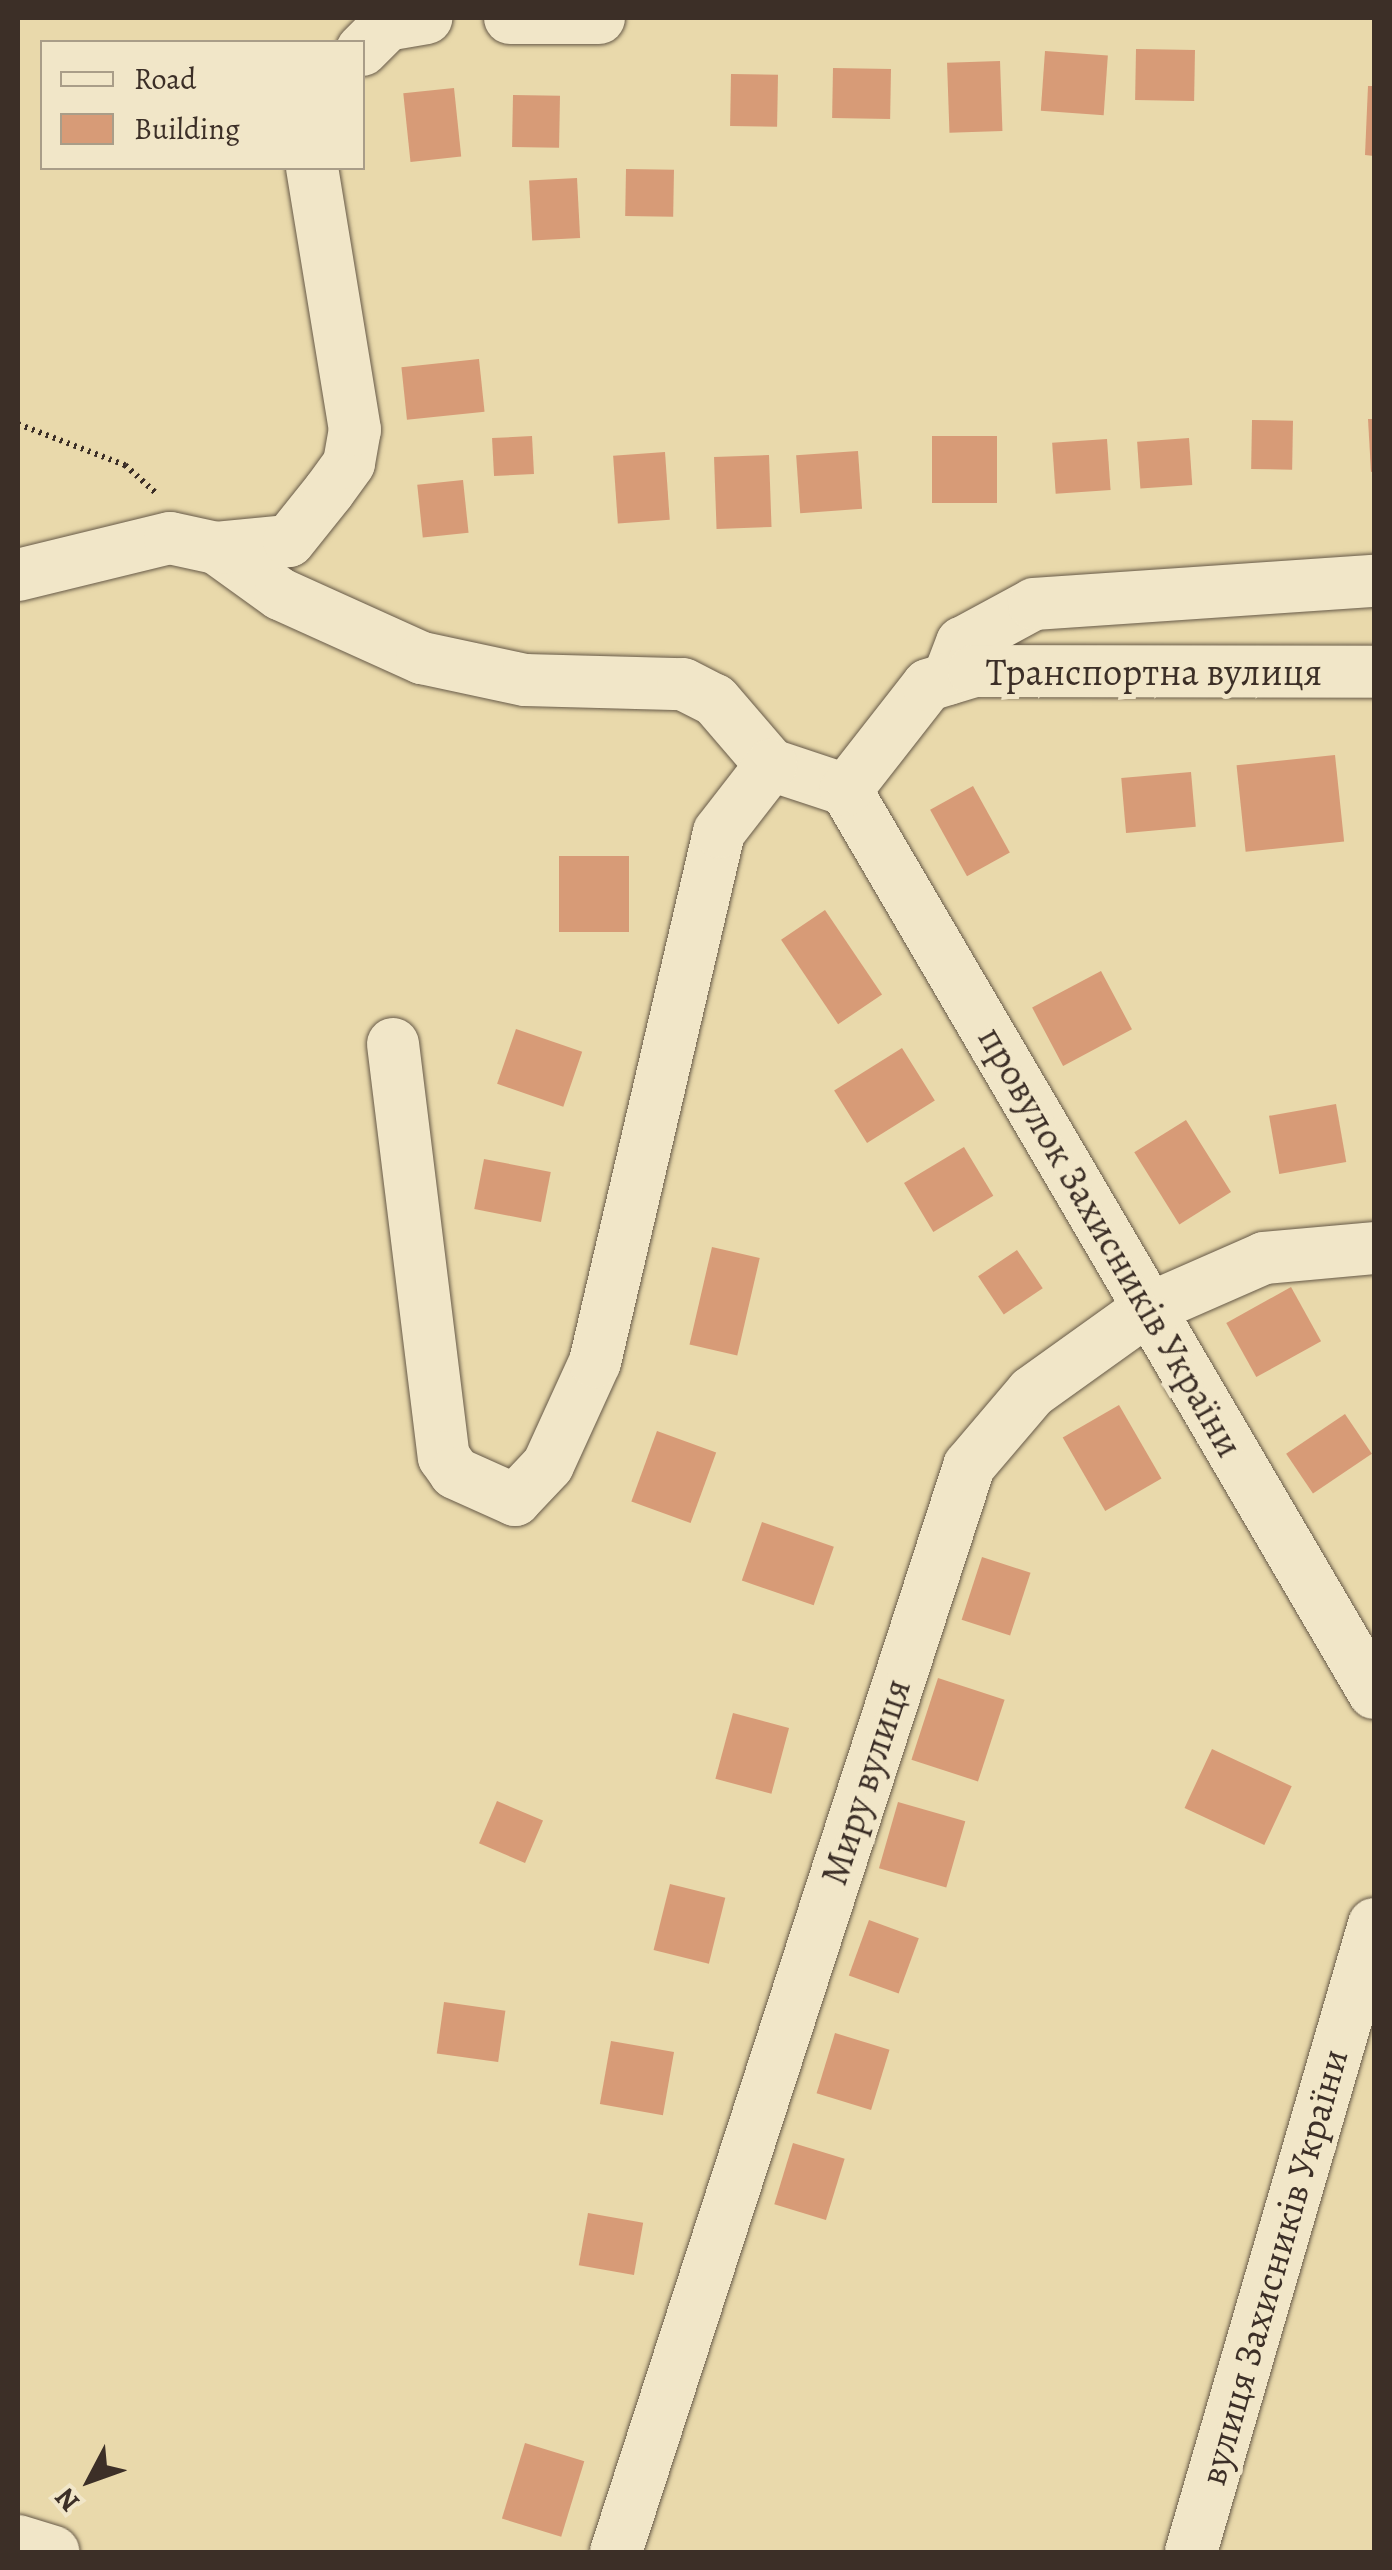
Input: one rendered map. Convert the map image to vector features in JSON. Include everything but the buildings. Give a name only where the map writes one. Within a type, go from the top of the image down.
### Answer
[{"type":"street","points":[[365,47],[387,25],[426,18]]},
{"type":"street","points":[[510,18],[599,18]]},
{"type":"street","points":[[18,575],[170,538],[216,548],[290,540],[349,463],[355,430],[312,170]]},
{"type":"street","points":[[216,548],[307,608],[422,658],[526,680],[683,684],[716,700],[771,765],[846,790]]},
{"type":"street","points":[[948,679],[962,643],[1034,604],[1374,581]]},
{"type":"street","name":"Транспортна вулиця","points":[[846,790],[928,685],[974,671],[1374,672]]},
{"type":"street","points":[[392,1044],[444,1457],[454,1473],[515,1500],[548,1465],[595,1362],[720,832],[771,765]]},
{"type":"street","name":"провулок Захисників України","points":[[846,790],[1374,1693]]},
{"type":"street","name":"Миру вулиця","points":[[616,2552],[969,1466],[1032,1392],[1148,1309],[1264,1258],[1374,1248]]},
{"type":"street","name":"вулиця Захисників України","points":[[1191,2552],[1374,1924]]},
{"type":"street","points":[[18,2541],[54,2552]]},
{"type":"path","points":[[18,424],[125,465],[164,500]]}]
